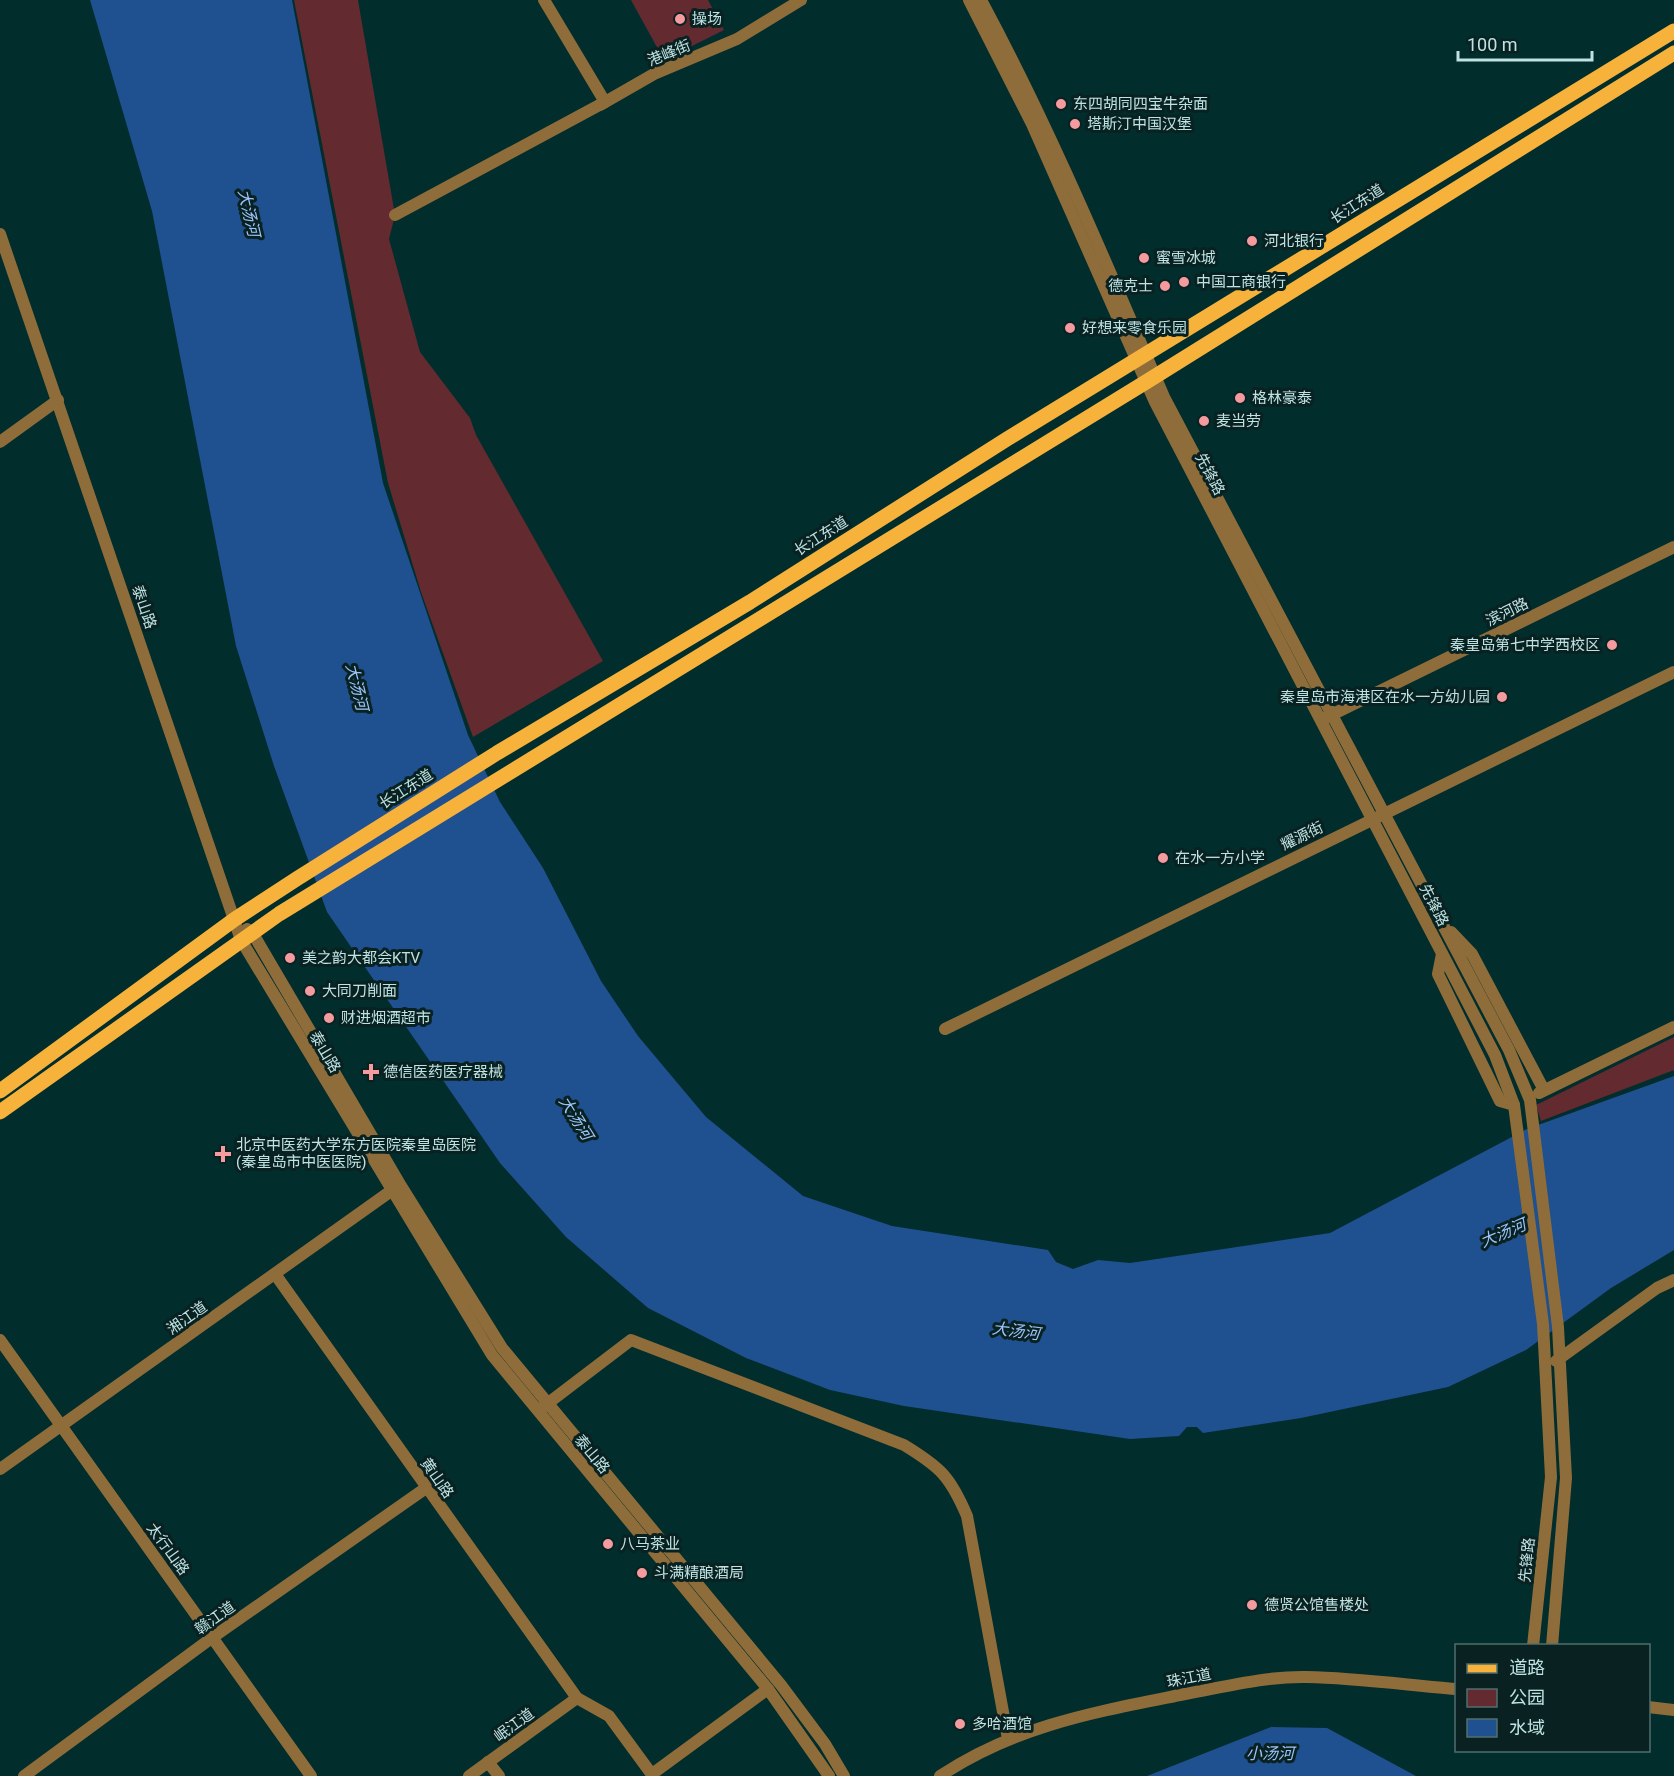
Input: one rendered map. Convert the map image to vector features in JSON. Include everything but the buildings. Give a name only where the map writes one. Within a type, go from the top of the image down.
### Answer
[{"type":"main road","name":"长江东道","points":[[0,1091],[234,919],[298,878],[497,753],[750,602],[1141,358],[1674,31]]},
{"type":"main road","points":[[0,1112],[246,936],[1151,379],[1674,53]]},
{"type":"street","points":[[544,0],[605,102]]},
{"type":"street","name":"港峰街","points":[[395,215],[654,74],[737,39],[801,0]]},
{"type":"street","points":[[969,0],[1032,124],[1141,358]]},
{"type":"street","points":[[981,0],[1072,188],[1141,358]]},
{"type":"street","name":"泰山路","points":[[0,234],[234,919],[246,936],[391,1191],[492,1355],[768,1689],[829,1776]]},
{"type":"street","name":"先锋路","points":[[1141,358],[1327,717],[1373,818],[1495,1055],[1514,1105],[1543,1324],[1551,1477],[1533,1644]]},
{"type":"street","points":[[0,442],[58,400]]},
{"type":"street","name":"滨河路","points":[[1327,717],[1674,547]]},
{"type":"street","name":"耀源街","points":[[945,1029],[1674,672]]},
{"type":"street","points":[[1327,717],[1385,812],[1509,1050],[1530,1100],[1559,1358],[1566,1478],[1552,1644]]},
{"type":"street","points":[[1440,921],[1472,954],[1544,1090]]},
{"type":"street","points":[[246,936],[502,1348],[781,1685],[825,1744],[844,1776]]},
{"type":"street","points":[[1514,1105],[1530,1100],[1544,1090],[1674,1027]]},
{"type":"street","name":"湘江道","points":[[0,1468],[391,1191]]},
{"type":"street","name":"黄山路","points":[[275,1274],[577,1698]]},
{"type":"street","points":[[1545,1368],[1657,1288],[1674,1280]]},
{"type":"street","name":"太行山路","points":[[0,1340],[311,1776]]},
{"type":"street","points":[[537,1411],[631,1340],[904,1445],[936,1465],[955,1487],[967,1516],[1008,1739]]},
{"type":"street","name":"赣江道","points":[[24,1776],[213,1637],[426,1488]]},
{"type":"street","name":"珠江道","points":[[940,1776],[1008,1739],[1086,1714],[1278,1678],[1306,1677],[1455,1689]]},
{"type":"street","points":[[577,1698],[609,1716],[652,1775],[768,1689]]},
{"type":"street","name":"岷江道","points":[[469,1776],[577,1698]]},
{"type":"street","points":[[1650,1707],[1674,1710]]},
{"type":"street","points":[[489,1762],[499,1776]]},
{"type":"green space","points":[[294,0],[358,0],[395,215],[389,239],[420,352],[470,418],[476,435],[603,661],[473,737],[421,592],[388,483]]},
{"type":"green space","name":"操场","points":[[631,0],[708,0],[724,30],[664,60]]},
{"type":"green space","points":[[1674,1037],[1674,1070],[1541,1121],[1536,1105]]},
{"type":"water","name":"大汤河","points":[[90,0],[292,0],[383,483],[468,735],[500,802],[543,868],[601,981],[638,1036],[706,1117],[803,1196],[892,1226],[1048,1250],[1056,1262],[1073,1269],[1098,1260],[1130,1263],[1330,1233],[1527,1129],[1674,1076],[1674,1250],[1611,1288],[1526,1350],[1448,1387],[1301,1418],[1203,1433],[1197,1427],[1187,1427],[1179,1436],[1130,1439],[904,1406],[830,1390],[746,1358],[648,1308],[566,1237],[500,1163],[327,912],[274,766],[236,646],[152,211]]},
{"type":"water","name":"小汤河","points":[[1271,1727],[1327,1728],[1416,1776],[1147,1776]]},
{"type":"place","name":"操场","points":[[680,19]]},
{"type":"place","name":"东四胡同四宝牛杂面","points":[[1061,104]]},
{"type":"place","name":"塔斯汀中国汉堡","points":[[1075,124]]},
{"type":"place","name":"河北银行","points":[[1252,241]]},
{"type":"place","name":"蜜雪冰城","points":[[1144,258]]},
{"type":"place","name":"中国工商银行","points":[[1184,282]]},
{"type":"place","name":"德克士","points":[[1165,286]]},
{"type":"place","name":"好想来零食乐园","points":[[1070,328]]},
{"type":"place","name":"格林豪泰","points":[[1240,398]]},
{"type":"place","name":"麦当劳","points":[[1204,421]]},
{"type":"place","name":"秦皇岛第七中学西校区","points":[[1612,645]]},
{"type":"place","name":"秦皇岛市海港区在水一方幼儿园","points":[[1502,697]]},
{"type":"place","name":"在水一方小学","points":[[1163,858]]},
{"type":"place","name":"美之韵大都会KTV","points":[[290,958]]},
{"type":"place","name":"大同刀削面","points":[[310,991]]},
{"type":"place","name":"财进烟酒超市","points":[[329,1018]]},
{"type":"place","name":"德信医药医疗器械","points":[[371,1072]]},
{"type":"place","name":"北京中医药大学东方医院秦皇岛医院 (秦皇岛市中医医院)","points":[[223,1154]]},
{"type":"place","name":"八马茶业","points":[[608,1544]]},
{"type":"place","name":"斗满精酿酒局","points":[[642,1573]]},
{"type":"place","name":"德贤公馆售楼处","points":[[1252,1605]]},
{"type":"place","name":"多哈酒馆","points":[[960,1724]]}]
